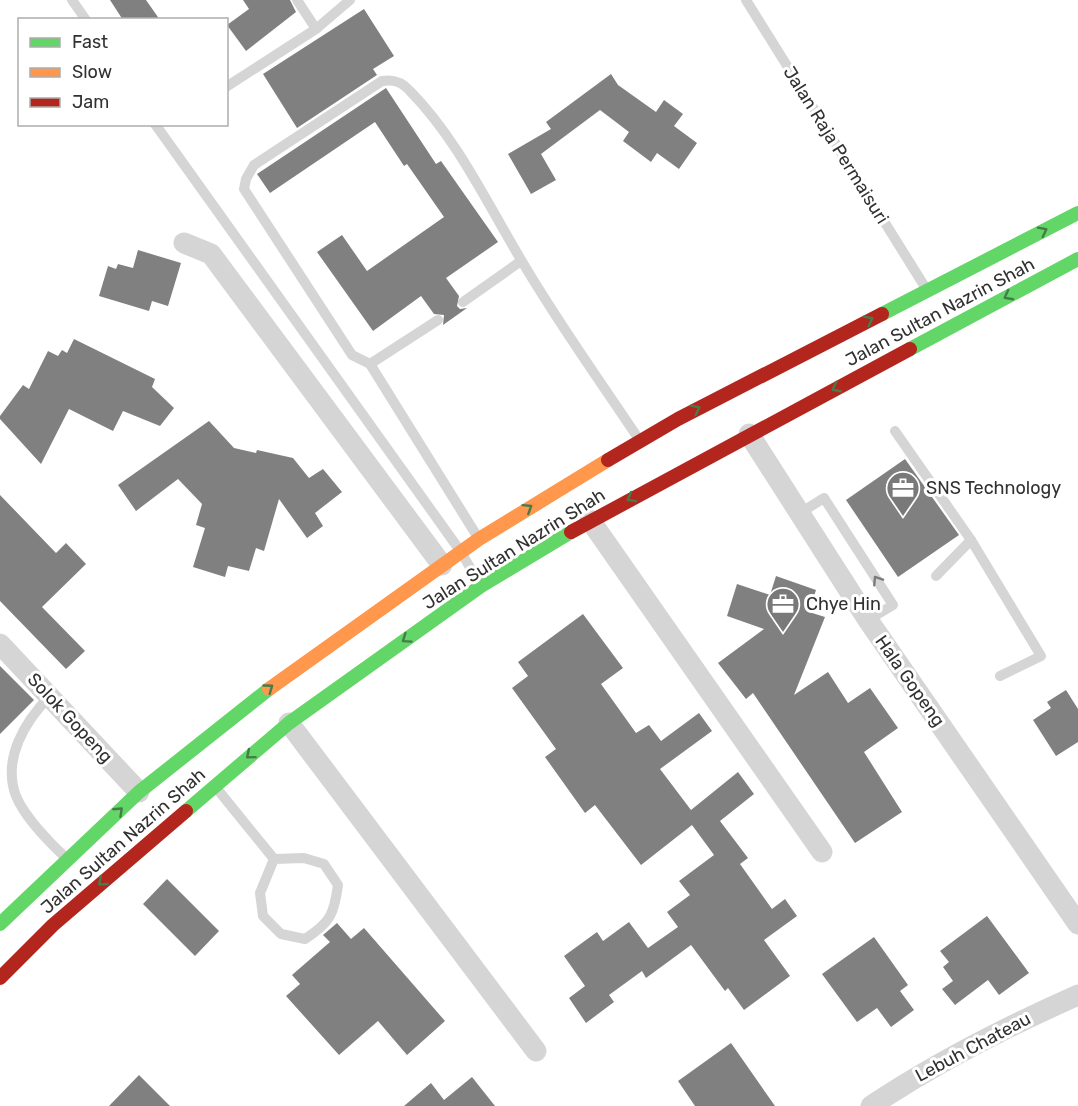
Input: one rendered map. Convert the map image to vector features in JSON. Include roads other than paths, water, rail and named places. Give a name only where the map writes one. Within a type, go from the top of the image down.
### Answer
[{"type":"highway","name":"Jalan Sultan Nazrin Shah","points":[[0,924],[138,792],[255,699],[479,539],[639,440],[1078,213]]},
{"type":"highway","name":"Jalan Sultan Nazrin Shah","points":[[0,978],[53,925],[289,723],[481,586],[590,520],[1078,259]]},
{"type":"street","points":[[184,243],[211,255],[442,565]]},
{"type":"street","name":"Hala Gopeng","points":[[749,434],[868,620],[1078,924]]},
{"type":"street","points":[[590,520],[822,852]]},
{"type":"street","name":"Solok Gopeng","points":[[0,644],[138,792]]},
{"type":"street","points":[[289,723],[536,1052]]},
{"type":"street","name":"Lebuh Chateau","points":[[871,1106],[1003,1028],[1078,995]]},
{"type":"lane","points":[[72,0],[85,18]]},
{"type":"lane","points":[[297,0],[316,29]]},
{"type":"lane","points":[[228,86],[316,29],[350,0]]},
{"type":"lane","name":"Jalan Raja Permaisuri","points":[[746,0],[927,290]]},
{"type":"lane","points":[[479,539],[370,364],[352,355],[244,189],[246,179],[254,165],[382,81],[398,81],[410,90],[458,150],[521,261],[639,440]]},
{"type":"lane","points":[[161,126],[435,520],[461,552],[481,586]]},
{"type":"lane","points":[[463,302],[521,261]]},
{"type":"lane","points":[[370,364],[438,320]]},
{"type":"lane","points":[[895,431],[972,540],[1041,656],[1000,676]]},
{"type":"lane","points":[[800,513],[824,498],[893,605],[868,620]]},
{"type":"lane","points":[[936,576],[972,540]]},
{"type":"lane","points":[[50,696],[34,712],[20,737],[11,763],[16,797],[46,838],[68,859]]},
{"type":"lane","points":[[214,785],[274,859]]},
{"type":"lane","points":[[304,858],[324,864],[338,885],[335,910],[319,930],[305,939],[281,934],[263,916],[260,893],[274,859],[304,858]]},
{"type":"place","name":"SNS Technology","points":[[903,517]]},
{"type":"place","name":"Chye Hin","points":[[783,633]]}]
